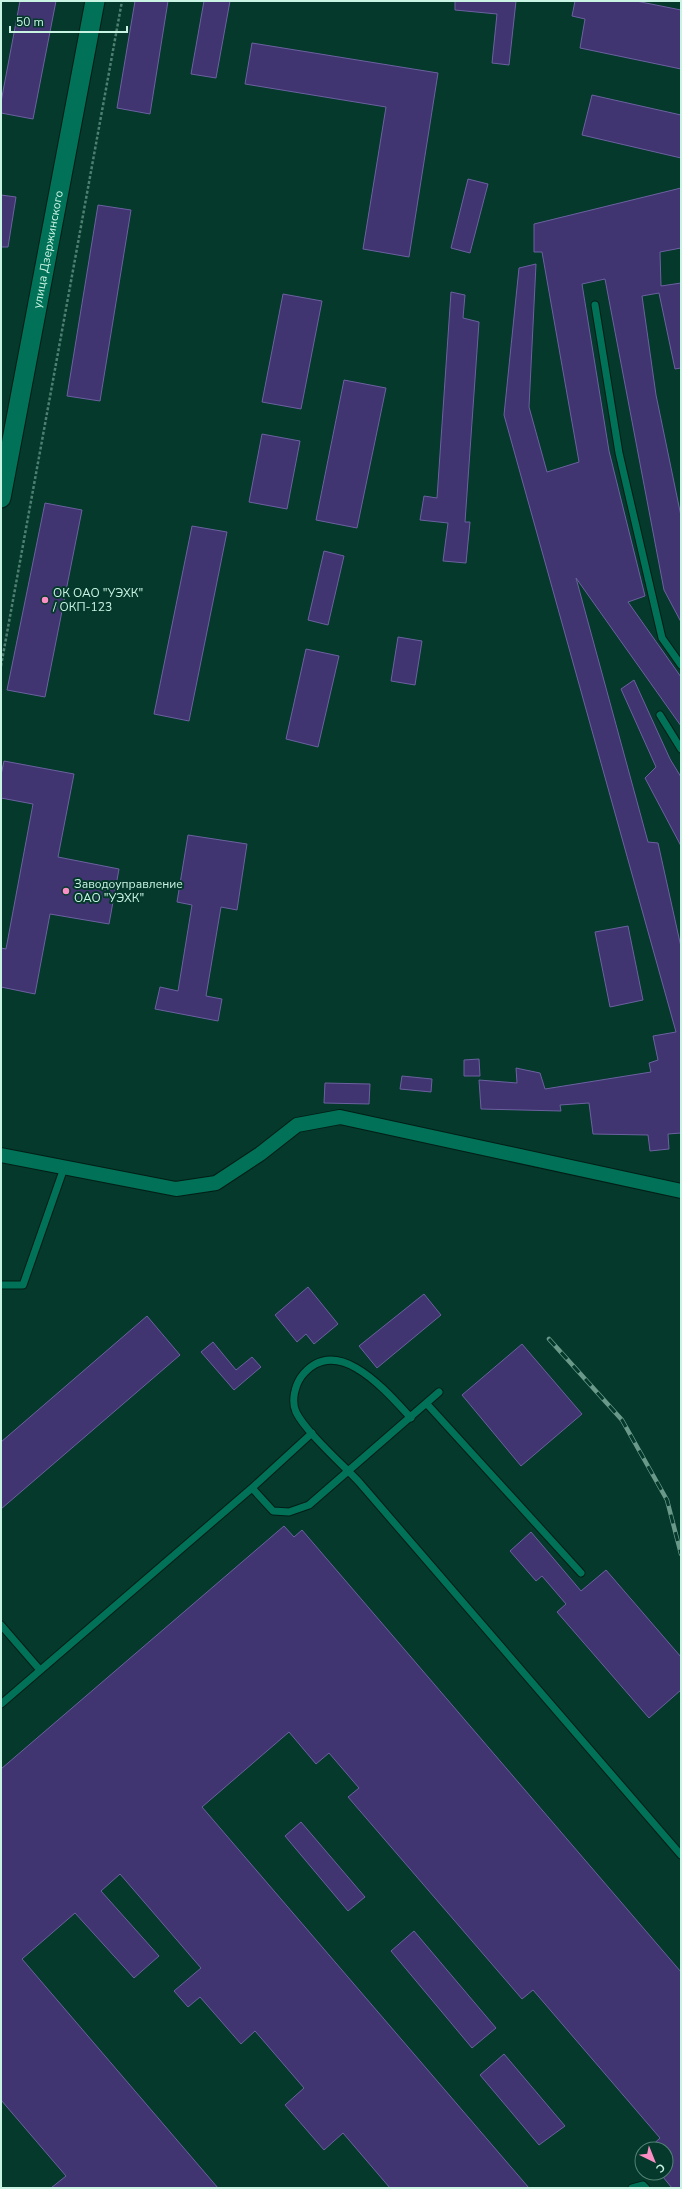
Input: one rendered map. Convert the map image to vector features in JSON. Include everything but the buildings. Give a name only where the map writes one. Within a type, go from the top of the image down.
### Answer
[{"type":"street","name":"улица Дзержинского","points":[[1,498],[95,1]]},
{"type":"street","points":[[1,1155],[176,1189],[216,1183],[260,1154],[297,1125],[340,1117],[681,1191]]},
{"type":"lane","points":[[595,305],[619,453],[662,638],[681,665]]},
{"type":"lane","points":[[660,715],[681,749]]},
{"type":"lane","points":[[1,1284],[23,1285],[64,1168]]},
{"type":"lane","points":[[411,1418],[376,1381],[364,1372],[331,1360],[320,1361],[307,1370],[296,1384],[294,1395],[296,1411],[312,1433],[349,1470],[681,1856]]},
{"type":"lane","points":[[252,1488],[273,1511],[290,1512],[309,1505],[411,1418],[439,1392]]},
{"type":"lane","points":[[427,1404],[581,1573]]},
{"type":"lane","points":[[1,1704],[252,1488],[312,1433]]},
{"type":"lane","points":[[1,1625],[40,1670]]},
{"type":"lane","points":[[632,2188],[643,2185],[646,2188]]},
{"type":"path","points":[[1,666],[122,1]]},
{"type":"railway","points":[[549,1339],[622,1420],[667,1500],[681,1554]]},
{"type":"place","name":"ОК ОАО \"УЭХК\" / ОКП-123","points":[[45,600]]},
{"type":"place","name":"Заводоуправление ОАО \"УЭХК\"","points":[[66,891]]}]
